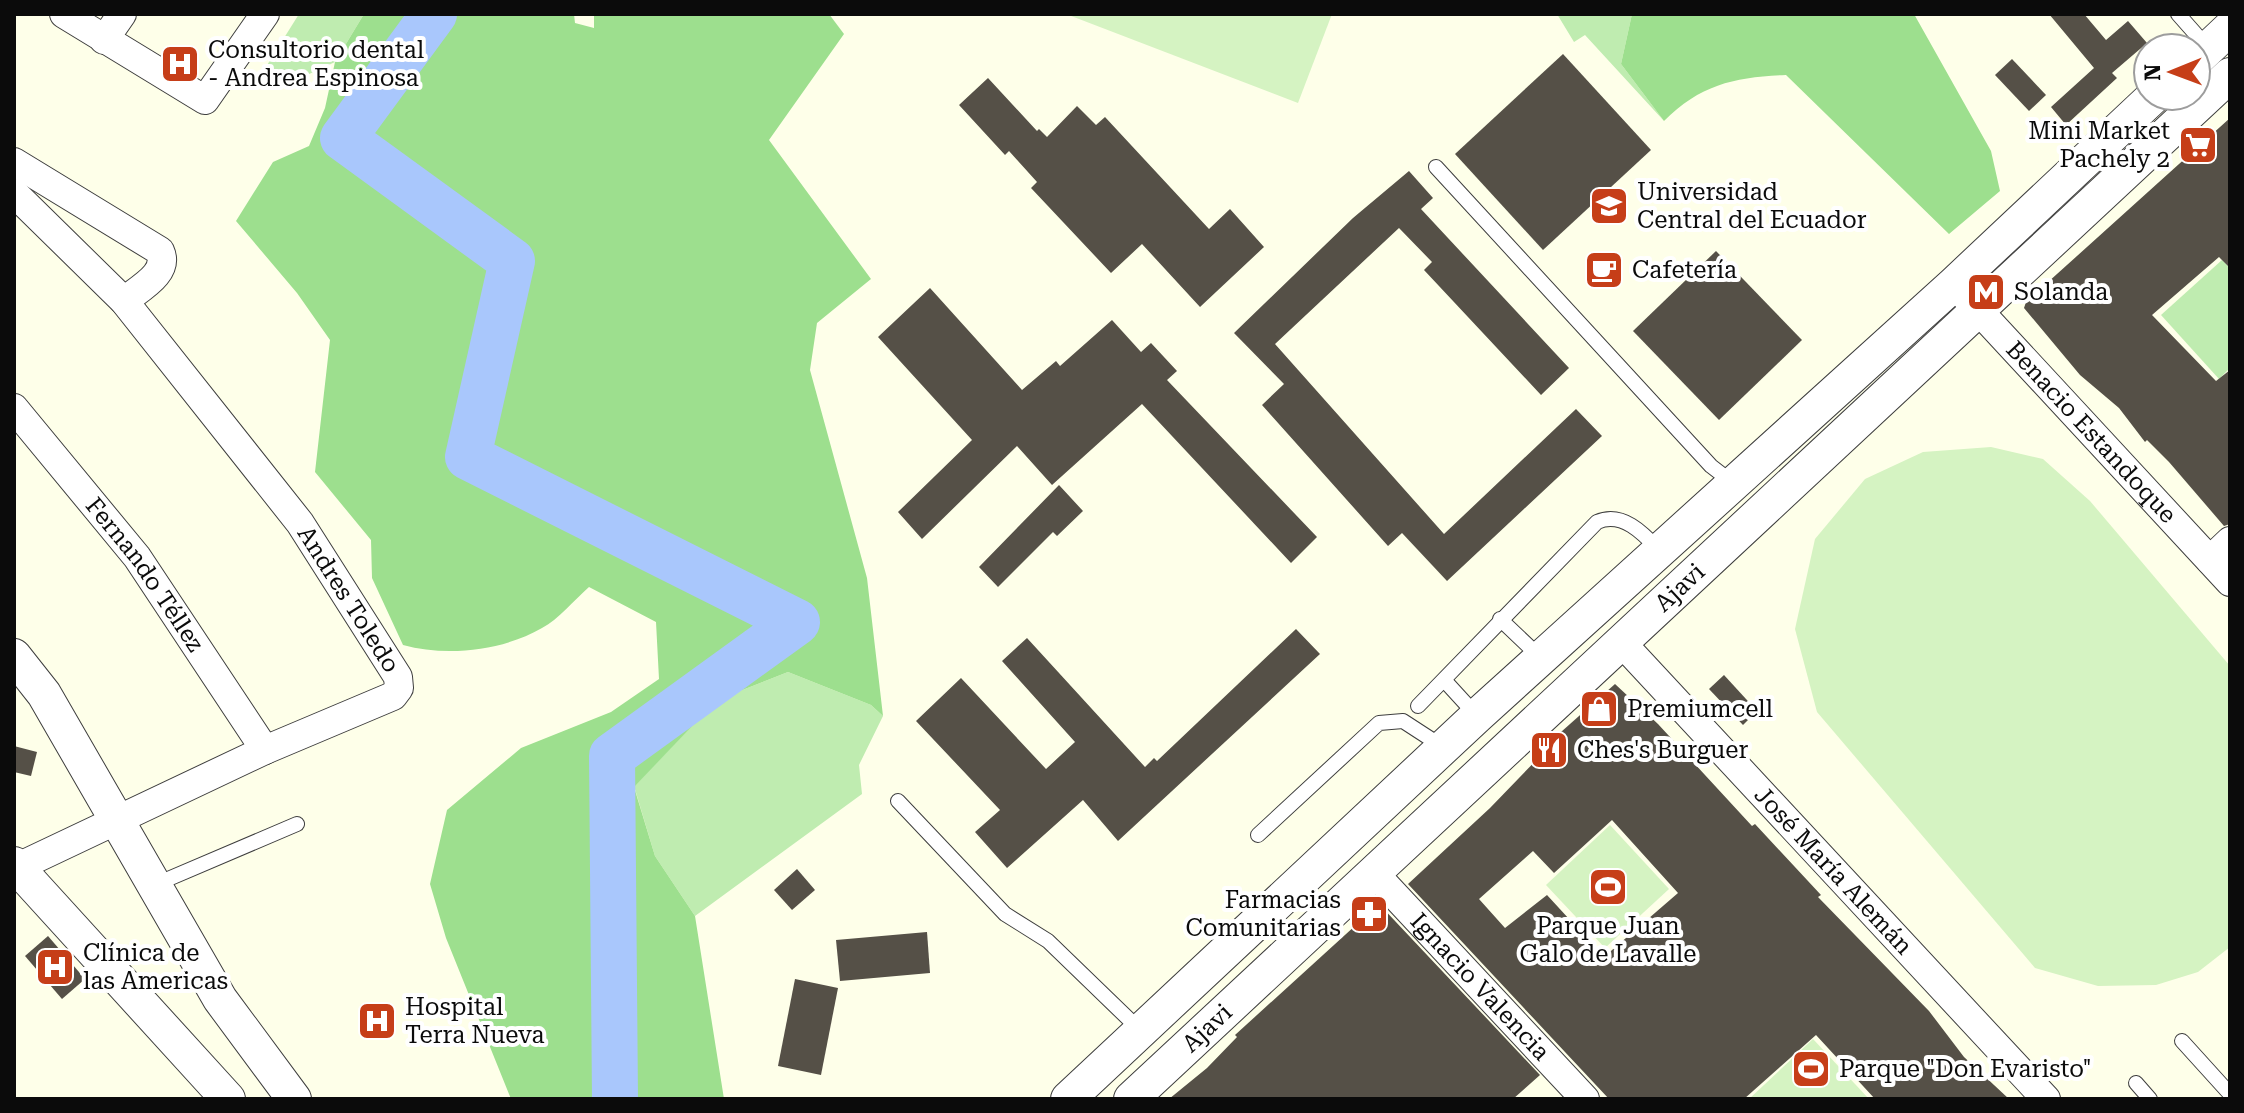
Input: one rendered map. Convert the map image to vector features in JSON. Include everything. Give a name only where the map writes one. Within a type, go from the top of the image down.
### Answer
[{"type":"street","points":[[64,14],[205,100],[265,14]]},
{"type":"street","points":[[104,40],[122,14]]},
{"type":"street","name":"Ajavi","points":[[1131,1099],[2230,75]]},
{"type":"street","name":"Ajavi","points":[[1068,1099],[1443,747],[1954,284],[2137,112]]},
{"type":"street","points":[[14,162],[160,251],[164,260],[161,270],[124,301]]},
{"type":"street","name":"Andres Toledo","points":[[14,193],[124,301],[300,523],[398,677],[399,688],[393,696],[265,750],[16,866]]},
{"type":"street","name":"Benacio Estandoque","points":[[1954,284],[2220,550],[2230,582]]},
{"type":"street","name":"Fernando Téllez","points":[[14,408],[137,557],[265,750]]},
{"type":"street","name":"José María Alemán","points":[[1621,642],[2046,1099]]},
{"type":"street","points":[[14,656],[44,694],[220,999],[294,1099]]},
{"type":"street","points":[[16,866],[228,1099]]},
{"type":"street","name":"Ignacio Valencia","points":[[1375,874],[1585,1099]]},
{"type":"lane","points":[[2178,14],[2197,32]]},
{"type":"lane","points":[[1436,167],[1711,466],[1733,484]]},
{"type":"lane","points":[[1418,706],[1597,522],[1605,519],[1626,522],[1659,550]]},
{"type":"lane","points":[[1500,619],[1541,658]]},
{"type":"lane","points":[[1445,681],[1477,716]]},
{"type":"lane","points":[[1258,835],[1379,723],[1403,721],[1443,747]]},
{"type":"lane","points":[[898,801],[1005,914],[1048,941],[1140,1030]]},
{"type":"lane","points":[[153,885],[297,824]]},
{"type":"lane","points":[[2182,1041],[2230,1094]]},
{"type":"lane","points":[[2136,1083],[2150,1099]]},
{"type":"green space","points":[[299,14],[364,14],[335,62],[279,88],[259,78]]},
{"type":"green space","points":[[364,14],[574,14],[575,23],[594,28],[594,14],[829,14],[844,34],[769,140],[871,279],[817,323],[810,370],[867,578],[883,716],[871,705],[788,672],[717,700],[634,787],[655,856],[695,916],[724,1099],[511,1099],[446,938],[430,884],[447,810],[521,748],[611,712],[659,679],[656,622],[589,587],[548,624],[510,642],[456,651],[403,645],[372,578],[371,540],[315,472],[330,340],[297,293],[236,221],[273,162],[309,146],[325,108],[335,62]]},
{"type":"green space","points":[[1066,14],[1332,14],[1298,103]]},
{"type":"green space","points":[[1557,14],[1632,14],[1621,64],[1664,121],[1585,35],[1574,42]]},
{"type":"green space","points":[[1632,14],[1914,14],[1991,151],[2000,191],[1949,234],[1786,75],[1720,85],[1692,98],[1664,121],[1621,64]]},
{"type":"green space","points":[[2222,260],[2230,268],[2230,368],[2219,379],[2161,315]]},
{"type":"green space","points":[[1991,447],[2043,459],[2090,501],[2230,666],[2230,947],[2198,972],[2156,985],[2098,986],[2035,968],[1817,712],[1795,629],[1815,539],[1865,479],[1923,452]]},
{"type":"green space","points":[[788,672],[871,705],[883,716],[859,765],[862,794],[695,916],[655,856],[634,786],[717,700]]},
{"type":"green space","name":"Parque Juan Galo de Lavalle","points":[[1610,825],[1669,889],[1605,948],[1546,885]]},
{"type":"green space","name":"Parque \"Don Evaristo\"","points":[[1813,1039],[1869,1099],[1749,1099]]},
{"type":"building","points":[[2049,14],[2084,14],[2106,40],[2128,21],[2138,32],[2132,32],[2132,56],[2112,73],[2117,78],[2066,125],[2051,107],[2094,68]]},
{"type":"building","points":[[1563,54],[1651,150],[1543,250],[1455,154]]},
{"type":"building","points":[[2012,59],[2046,95],[2029,111],[1995,75]]},
{"type":"building","points":[[988,78],[1037,131],[1039,129],[1047,137],[1077,106],[1096,125],[1105,117],[1209,229],[1230,209],[1264,247],[1200,307],[1142,244],[1111,273],[1031,188],[1037,182],[1009,151],[1005,155],[959,105]]},
{"type":"building","points":[[2230,118],[2230,268],[2219,257],[2152,315],[2216,381],[2230,370],[2230,524],[2224,526],[2169,462],[2147,440],[2145,442],[2119,408],[2080,375],[2024,308],[2026,302]]},
{"type":"building","points":[[1409,171],[1433,198],[1421,209],[1569,368],[1541,395],[1424,270],[1432,262],[1399,228],[1275,344],[1444,534],[1576,409],[1602,436],[1447,581],[1402,533],[1388,546],[1262,405],[1284,384],[1234,333],[1353,218]]},
{"type":"building","points":[[1716,251],[1802,340],[1719,420],[1633,331]]},
{"type":"building","points":[[930,288],[1022,390],[1056,361],[1060,366],[1112,320],[1141,352],[1151,343],[1177,371],[1167,380],[1317,537],[1291,563],[1142,404],[1052,485],[1017,446],[922,539],[898,512],[972,440],[878,337]]},
{"type":"building","points":[[1059,485],[1083,511],[1057,536],[1053,532],[998,587],[979,567]]},
{"type":"building","points":[[1296,629],[1320,654],[1118,841],[1083,800],[1007,868],[975,832],[1000,810],[916,721],[961,678],[1046,769],[1075,742],[1002,661],[1027,638],[1145,767],[1154,758],[1157,761]]},
{"type":"building","points":[[1724,675],[1757,711],[1743,725],[1709,689]]},
{"type":"building","points":[[1615,684],[1658,724],[1752,826],[1755,824],[1821,895],[1818,897],[1929,1011],[1964,1057],[2009,1099],[1875,1099],[1816,1035],[1744,1099],[1609,1099],[1408,884],[1490,808],[1546,750],[1543,748]],"holes":[[[1612,820],[1678,893],[1604,957],[1547,895],[1505,928],[1479,899],[1533,851],[1554,873]]]},
{"type":"building","points":[[14,746],[37,752],[31,776],[14,772]]},
{"type":"building","points":[[797,869],[815,890],[792,910],[774,890]]},
{"type":"building","points":[[1379,904],[1540,1075],[1513,1099],[1169,1099],[1207,1068],[1237,1037],[1235,1035]]},
{"type":"building","points":[[927,932],[930,973],[840,981],[836,940]]},
{"type":"building","name":"Clínica de las Americas","points":[[48,936],[85,979],[62,999],[25,956]]},
{"type":"building","points":[[795,979],[838,988],[821,1075],[778,1066]]},
{"type":"waterway","points":[[434,14],[343,138],[512,261],[468,457],[797,622],[612,756],[615,1099]]},
{"type":"place","name":"Consultorio dental - Andrea Espinosa","points":[[180,64]]},
{"type":"place","name":"Mini Market Pachely 2","points":[[2198,145]]},
{"type":"place","name":"Universidad Central del Ecuador","points":[[1609,206]]},
{"type":"place","name":"Cafetería","points":[[1604,270]]},
{"type":"place","name":"Solanda","points":[[1986,292]]},
{"type":"place","name":"Premiumcell","points":[[1599,709]]},
{"type":"place","name":"Ches's Burguer","points":[[1549,750]]},
{"type":"place","name":"Parque Juan Galo de Lavalle","points":[[1608,887]]},
{"type":"place","name":"Farmacias Comunitarias","points":[[1369,914]]},
{"type":"place","name":"Clínica de las Americas","points":[[55,967]]},
{"type":"place","name":"Hospital Terra Nueva","points":[[377,1021]]},
{"type":"place","name":"Parque \"Don Evaristo\"","points":[[1811,1069]]}]
